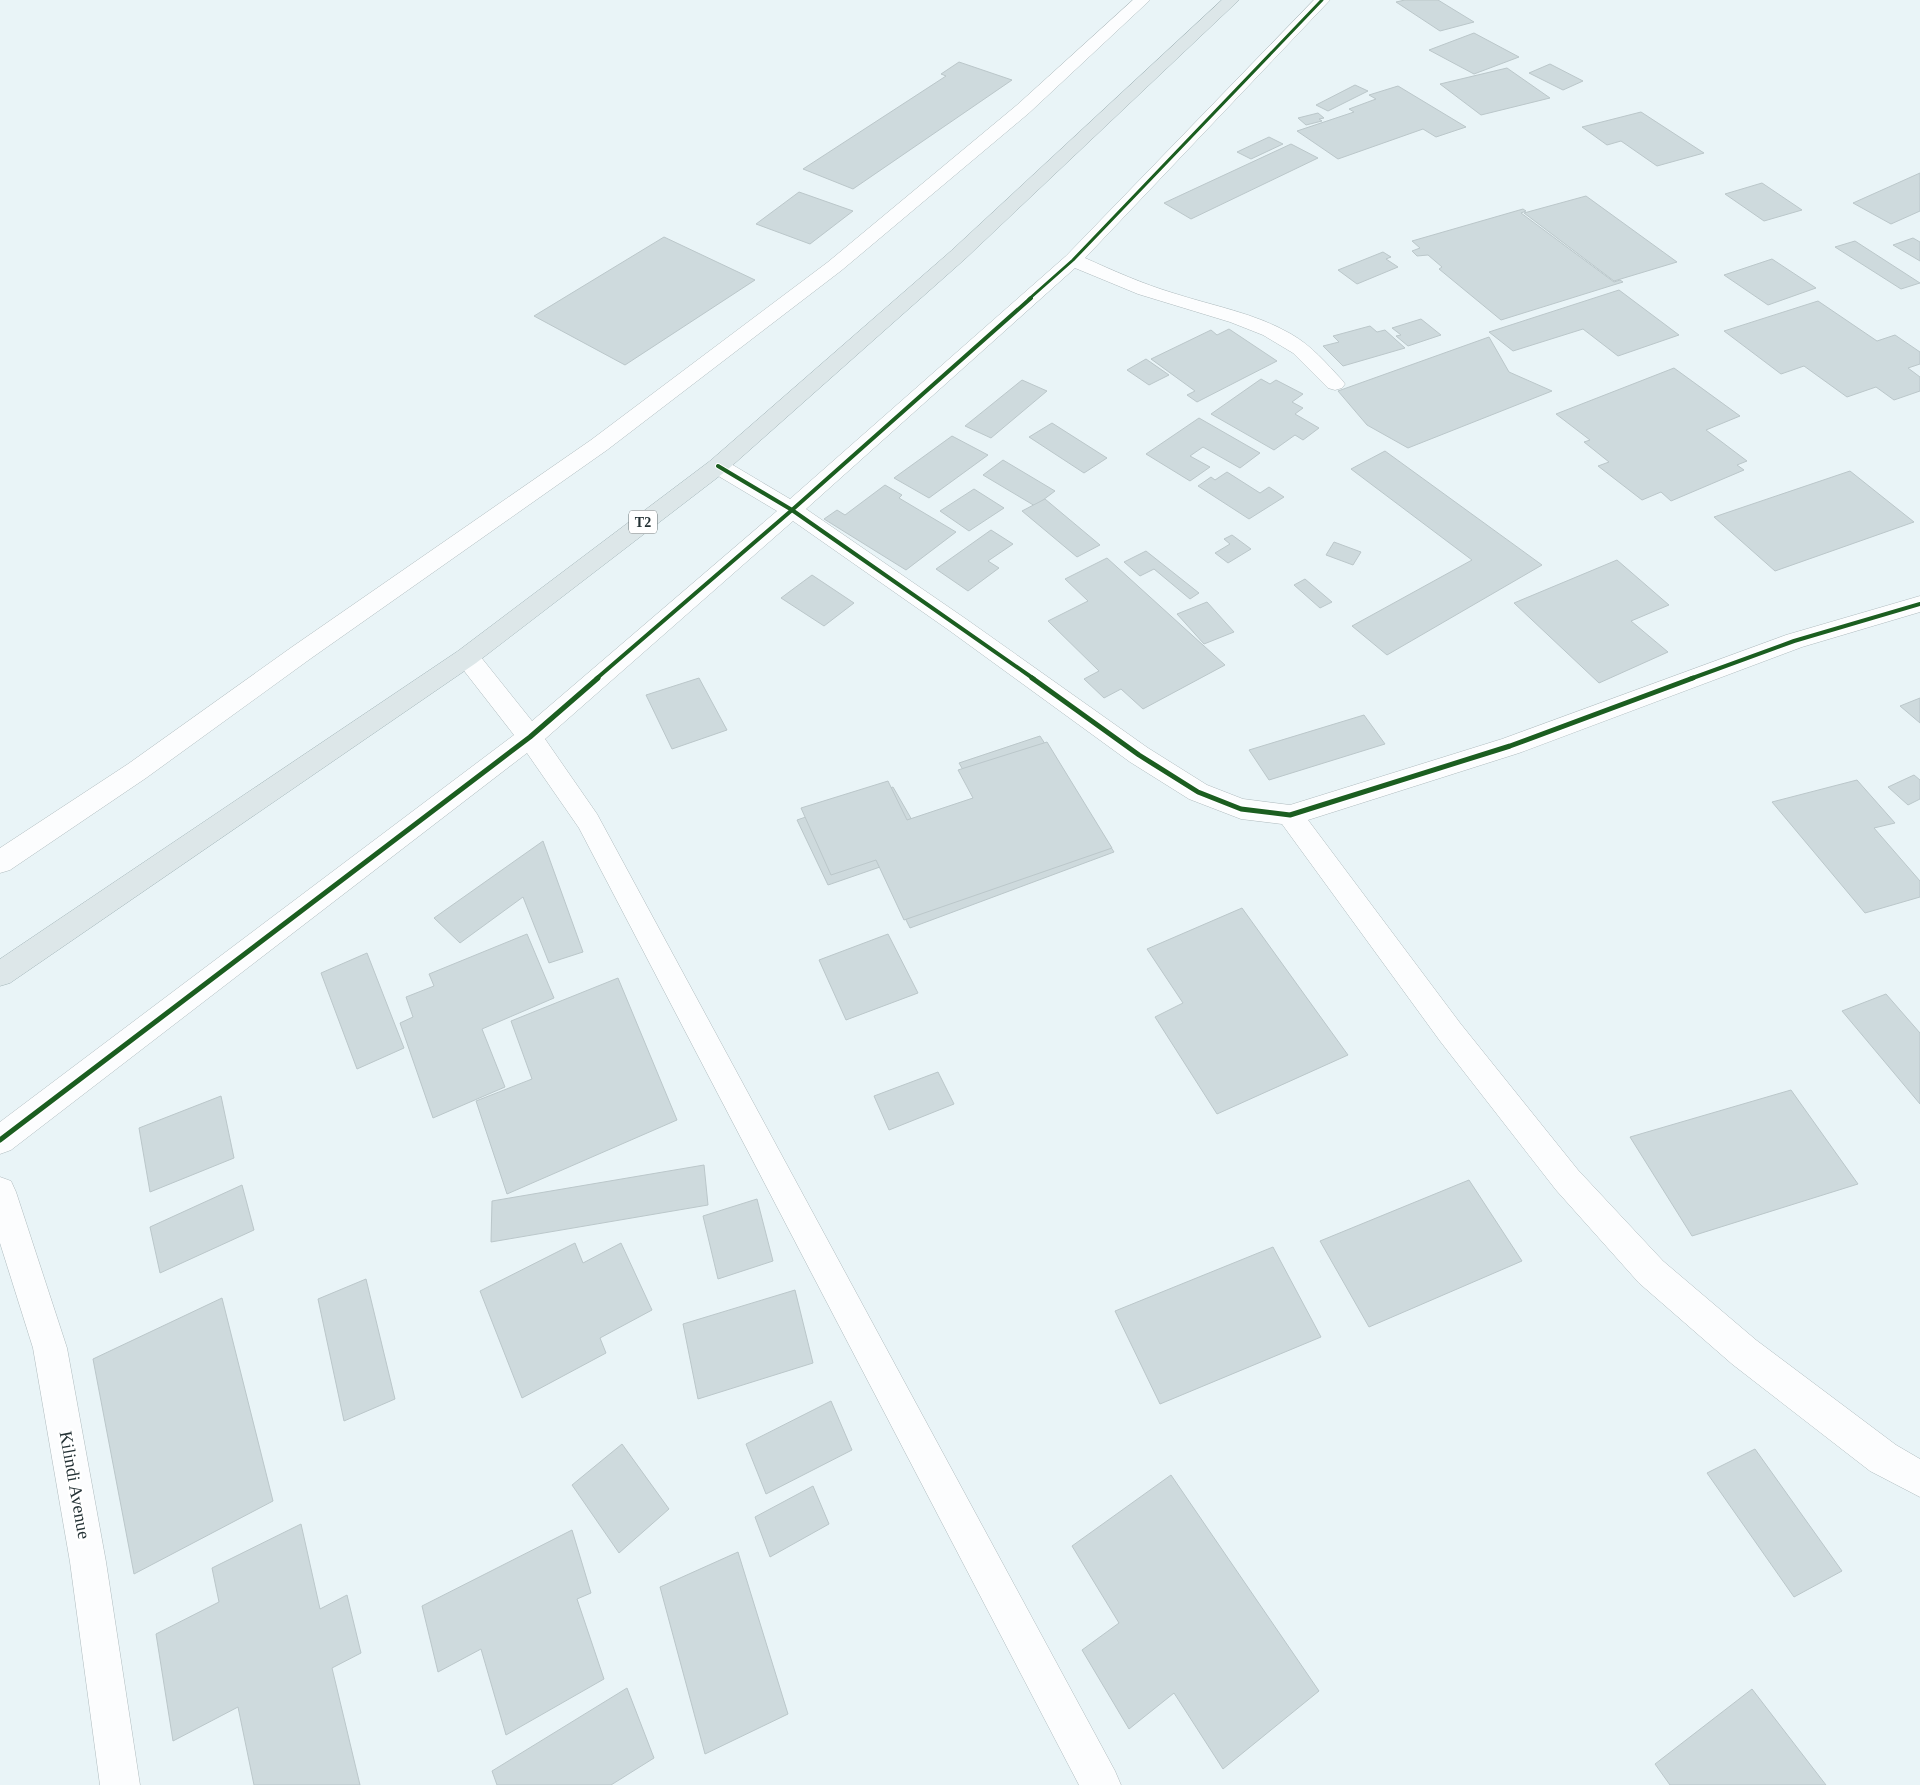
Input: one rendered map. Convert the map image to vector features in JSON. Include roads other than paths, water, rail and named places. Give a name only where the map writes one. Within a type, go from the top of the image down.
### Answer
[{"type":"highway","name":"T2","points":[[0,974],[467,657],[718,466],[958,256],[1231,0]]},
{"type":"street","points":[[0,862],[137,771],[615,434],[835,266],[1023,109],[1142,0]]},
{"type":"street","points":[[0,1140],[530,737],[792,510],[1073,260],[1322,0]]},
{"type":"street","points":[[1073,260],[1168,298],[1222,311],[1247,320],[1300,349],[1335,384]]},
{"type":"street","points":[[718,466],[792,510],[958,625],[1139,755],[1198,792],[1241,809],[1290,815],[1510,746],[1794,641],[1920,604]]},
{"type":"street","points":[[467,657],[530,737],[588,821],[1101,1785]]},
{"type":"street","points":[[1290,815],[1450,1032],[1566,1180],[1651,1272],[1760,1364],[1883,1458],[1920,1480]]},
{"type":"street","name":"Kilindi Avenue","points":[[0,1192],[50,1348],[88,1562],[120,1785]]}]
